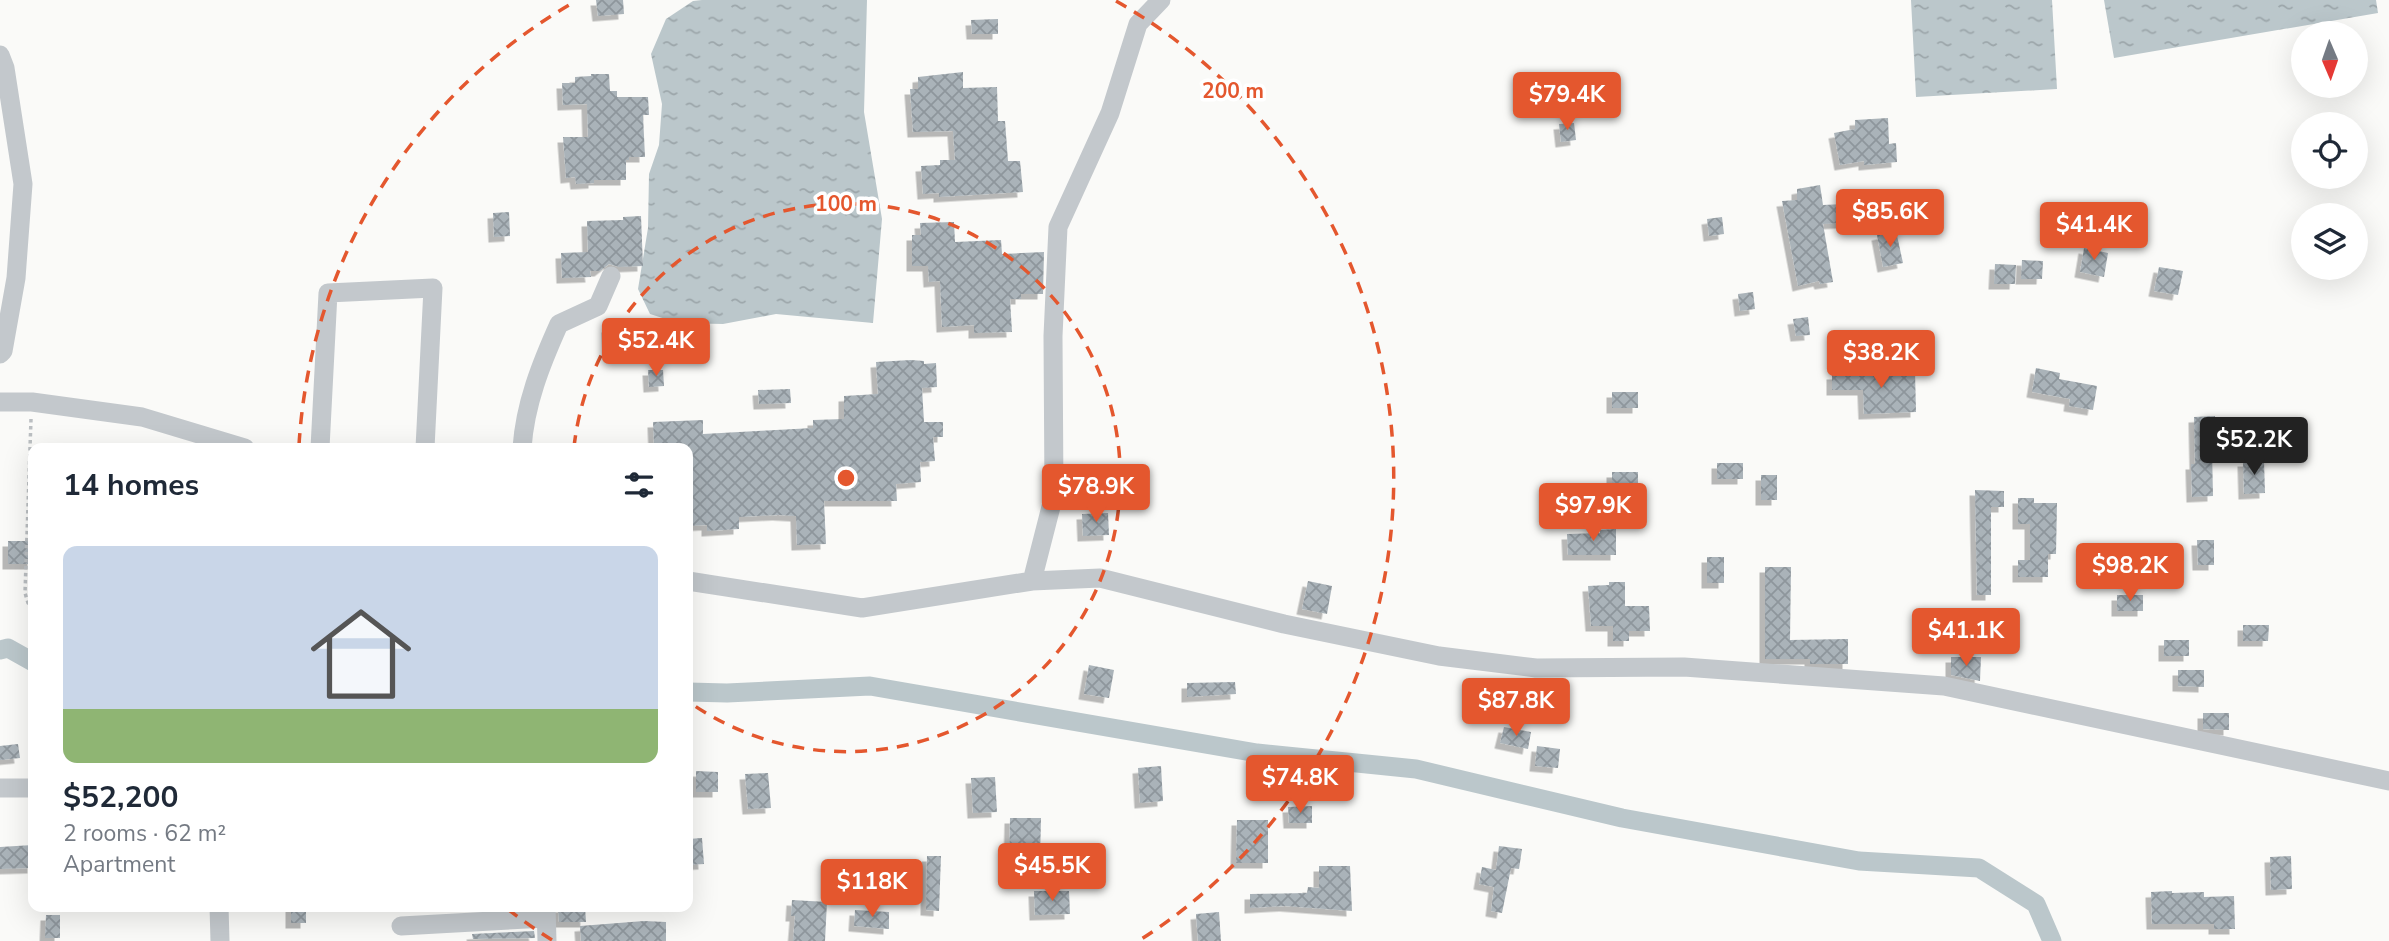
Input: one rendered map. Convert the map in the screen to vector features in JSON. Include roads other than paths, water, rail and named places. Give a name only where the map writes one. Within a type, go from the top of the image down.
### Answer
[{"type":"street","points":[[1032,581],[1054,495],[1053,335],[1058,227],[1110,113],[1138,24],[1161,0]]},
{"type":"street","points":[[0,55],[5,68],[23,184],[16,278],[3,351],[0,354]]},
{"type":"street","points":[[522,443],[537,373],[559,324],[598,306],[611,276]]},
{"type":"street","points":[[320,443],[328,293],[433,288],[425,443]]},
{"type":"street","points":[[0,402],[32,402],[142,417],[228,443]]},
{"type":"street","points":[[693,582],[862,608],[1032,581],[1100,578],[1284,624],[1439,656],[1536,668],[1684,667],[1944,686],[2389,780]]},
{"type":"street","points":[[0,788],[28,789]]},
{"type":"street","points":[[219,912],[220,941]]},
{"type":"street","points":[[401,926],[546,912],[547,941]]},
{"type":"water","points":[[867,0],[864,112],[882,219],[873,323],[776,314],[723,324],[678,323],[650,314],[638,289],[648,228],[649,174],[659,145],[662,104],[651,54],[666,19],[693,1]]},
{"type":"water","points":[[1911,0],[2052,0],[2057,89],[1916,97]]},
{"type":"water","points":[[2104,0],[2376,0],[2378,13],[2331,21],[2291,21],[2291,28],[2114,58]]},
{"type":"waterway","points":[[0,650],[8,648],[28,659]]},
{"type":"waterway","points":[[693,692],[870,686],[1257,753],[1416,769],[1622,818],[1859,861],[1979,868],[2036,904],[2052,941]]}]
